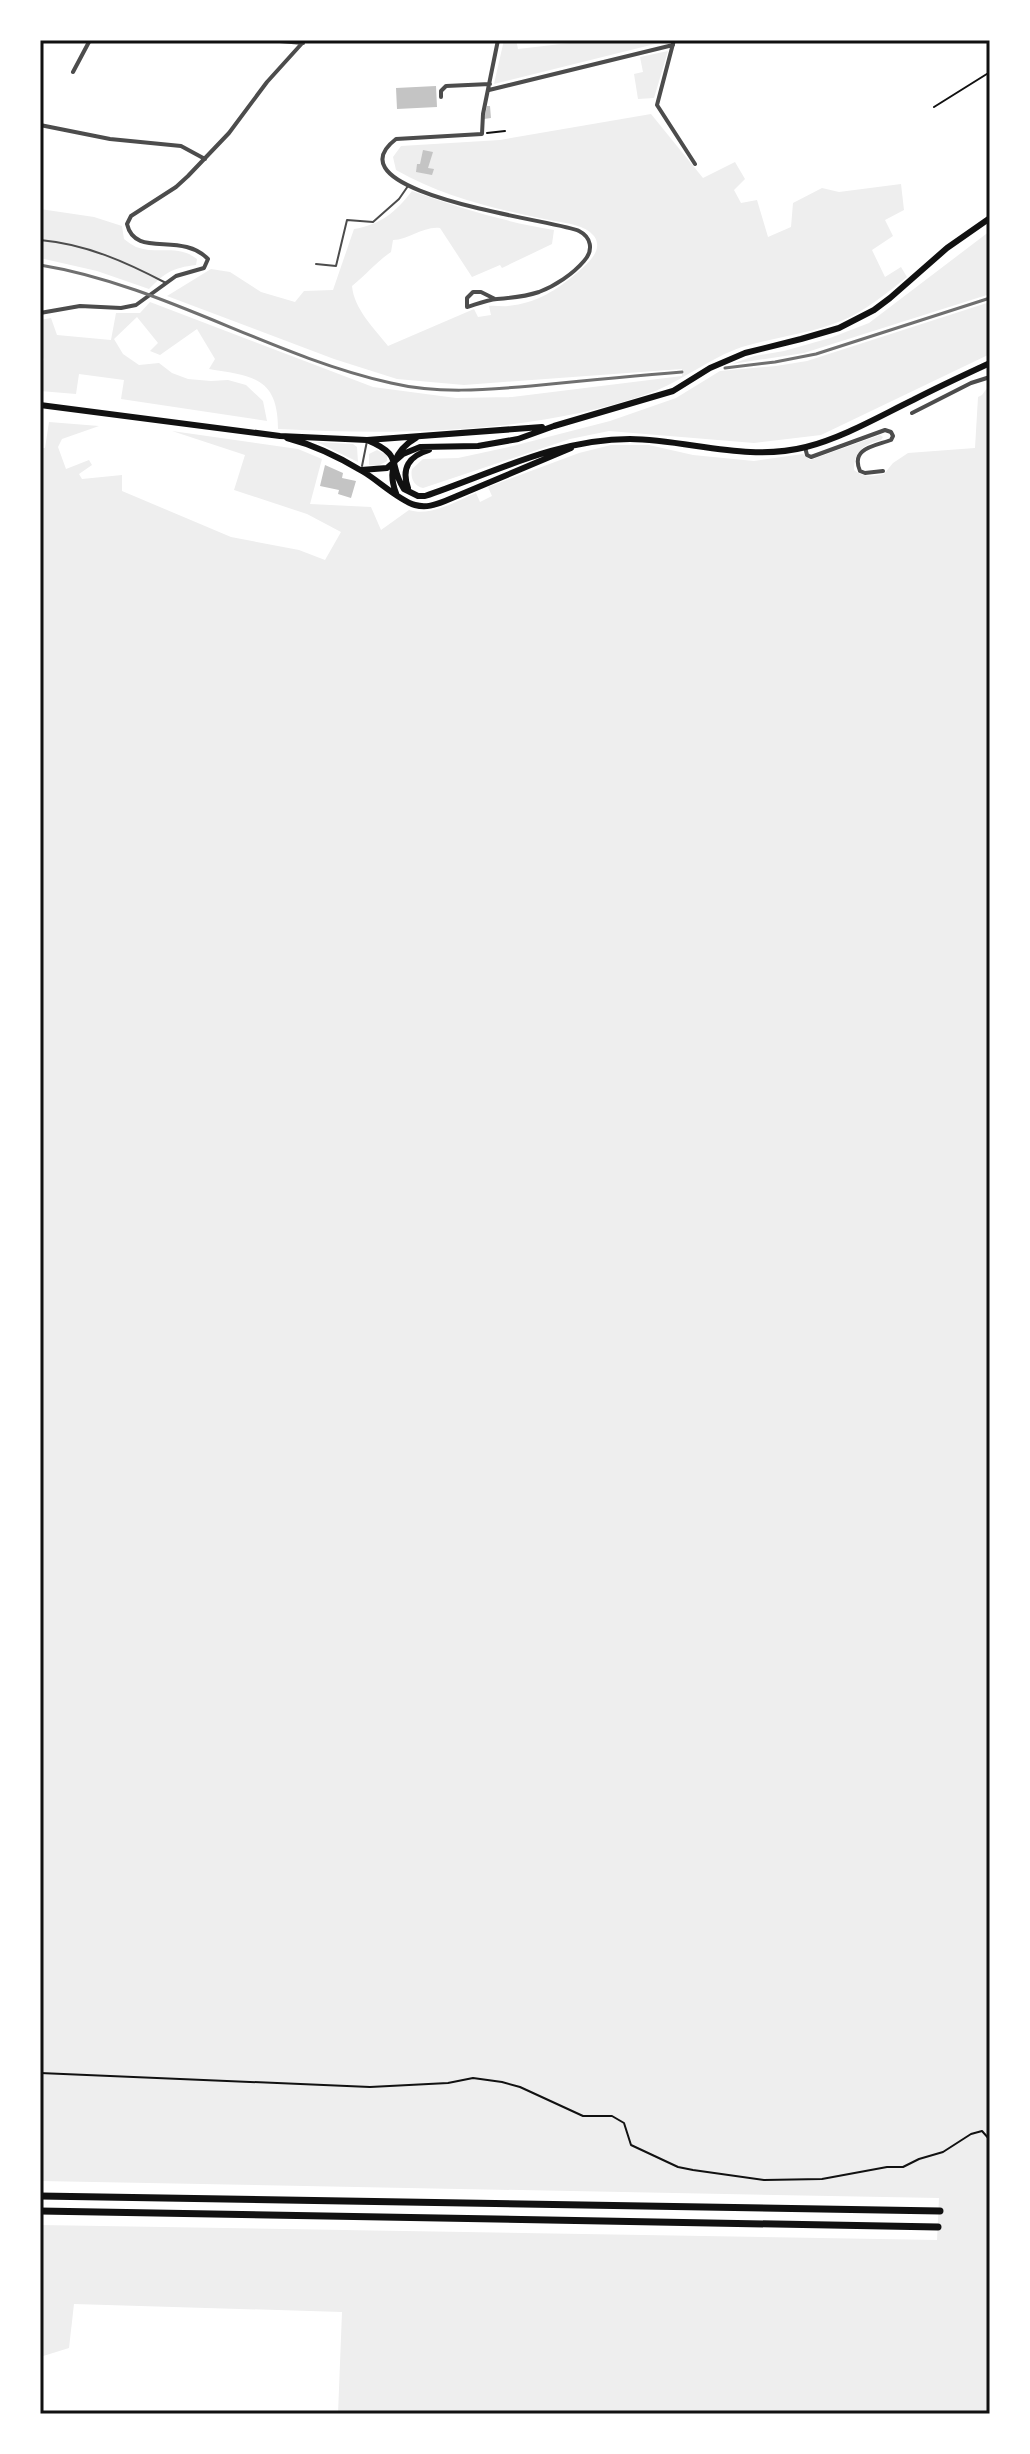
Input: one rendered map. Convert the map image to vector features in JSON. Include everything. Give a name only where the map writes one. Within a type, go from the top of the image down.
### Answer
[{"type":"highway","points":[[40,2196],[940,2211]]},
{"type":"highway","points":[[42,2211],[938,2227]]},
{"type":"main road","points":[[361,470],[387,468],[413,449],[492,445],[518,439],[673,391],[727,359],[820,334],[855,320],[890,298],[947,248],[990,218]]},
{"type":"main road","points":[[367,440],[387,450],[395,462],[401,485],[409,492],[425,496],[495,468],[560,447],[632,439],[754,453],[805,447],[837,437],[990,363]]},
{"type":"main road","points":[[40,405],[280,436],[367,440],[554,426]]},
{"type":"main road","points":[[280,436],[319,449],[361,470],[414,505],[435,505],[578,445]]},
{"type":"main road","points":[[396,493],[391,475],[398,452],[419,437]]},
{"type":"main road","points":[[409,492],[404,476],[410,458],[427,450],[450,447]]},
{"type":"street","points":[[73,72],[90,40]]},
{"type":"street","points":[[268,40],[304,42]]},
{"type":"street","points":[[495,299],[481,292],[473,292],[467,298],[467,307],[495,299],[526,297],[550,288],[584,261],[591,247],[588,238],[570,227],[478,209],[409,185],[385,168],[384,152],[396,139],[482,134],[498,40]]},
{"type":"street","points":[[40,313],[80,306],[121,308],[136,305],[187,271],[204,268],[208,259],[198,251],[176,244],[141,243],[134,239],[127,224],[131,216],[176,187],[205,159],[271,77],[304,42]]},
{"type":"street","points":[[441,97],[441,91],[446,86],[489,87],[674,43],[657,105],[695,164]]},
{"type":"street","points":[[40,125],[110,139],[181,146],[205,159]]},
{"type":"street","points":[[912,413],[971,383],[990,377]]},
{"type":"street","points":[[805,447],[807,455],[811,457],[885,430],[891,432],[891,440],[867,447],[857,465],[865,473],[883,471]]},
{"type":"lane","points":[[316,264],[336,266],[347,220],[373,222],[399,199],[409,185]]},
{"type":"lane","points":[[40,240],[67,243],[113,257],[166,283]]},
{"type":"lane","points":[[361,470],[367,440]]},
{"type":"path","points":[[934,107],[990,72]]},
{"type":"path","points":[[482,134],[505,131]]},
{"type":"path","points":[[40,2073],[370,2087],[473,2078],[502,2082],[583,2116],[612,2116],[624,2123],[631,2145],[678,2167],[764,2180],[822,2179],[903,2167],[943,2152],[982,2131],[990,2140]]},
{"type":"shaded area","points":[[504,40],[516,40],[518,49],[596,40],[671,40],[494,84]]},
{"type":"shaded area","points":[[668,51],[654,98],[638,99],[634,74],[643,72],[640,57]]},
{"type":"shaded area","points":[[651,114],[703,178],[735,162],[745,179],[734,190],[741,203],[757,200],[768,237],[791,227],[793,203],[822,188],[839,192],[901,184],[904,210],[885,220],[893,236],[872,250],[885,277],[901,267],[907,277],[850,317],[817,329],[742,347],[650,393],[606,407],[514,424],[419,431],[278,429],[277,412],[268,389],[250,377],[209,369],[215,359],[197,329],[160,355],[150,351],[158,343],[137,317],[114,339],[123,354],[139,365],[159,363],[172,373],[188,379],[228,380],[246,385],[263,401],[267,421],[121,399],[124,380],[79,374],[76,394],[40,391],[40,366],[44,359],[40,356],[40,320],[51,318],[57,335],[111,340],[116,313],[140,313],[150,302],[373,387],[456,398],[512,397],[682,376],[682,369],[464,385],[397,379],[334,359],[167,296],[211,269],[230,272],[261,292],[295,302],[304,291],[333,290],[354,229],[387,216],[412,191],[482,214],[554,230],[552,244],[502,268],[500,265],[472,277],[440,228],[393,240],[391,252],[352,286],[361,310],[388,346],[474,309],[478,317],[491,315],[489,306],[506,306],[537,299],[562,284],[590,260],[596,251],[597,241],[590,232],[576,225],[453,196],[396,170],[393,157],[401,146],[500,140]]},
{"type":"shaded area","points":[[40,209],[94,217],[122,226],[124,239],[136,247],[182,252],[197,259],[196,265],[170,272],[149,289],[97,271],[40,258]]},
{"type":"shaded area","points":[[990,231],[990,294],[804,353],[732,364],[830,338],[869,323]]},
{"type":"shaded area","points":[[990,302],[990,354],[821,435],[754,443],[609,431],[570,439],[423,488],[412,478],[412,469],[423,459],[458,458],[610,421],[676,398],[720,371],[807,361]]},
{"type":"shaded area","points":[[990,384],[990,2414],[338,2414],[342,2312],[74,2304],[69,2348],[40,2357],[40,2225],[937,2240],[939,2198],[40,2181],[40,448],[45,448],[49,422],[99,426],[62,439],[58,447],[66,469],[89,460],[92,465],[79,474],[82,479],[122,475],[122,491],[231,537],[299,550],[325,560],[341,532],[307,514],[234,490],[245,455],[172,431],[298,449],[322,459],[310,504],[371,507],[381,530],[409,510],[435,510],[476,493],[480,502],[492,496],[488,487],[579,453],[611,445],[649,445],[693,455],[754,461],[803,454],[810,460],[880,435],[883,437],[881,440],[865,446],[858,453],[854,470],[872,476],[884,474],[908,453],[975,448],[978,397]]},
{"type":"shaded area","points":[[317,442],[353,444],[357,447],[358,462]]},
{"type":"shaded area","points":[[377,450],[387,455],[387,461],[378,466],[369,465],[369,454]]},
{"type":"building","points":[[436,86],[437,107],[397,109],[396,88]]},
{"type":"building","points":[[487,106],[490,106],[491,118],[484,119]]},
{"type":"building","points":[[423,150],[433,152],[428,168],[434,169],[432,175],[416,172]]},
{"type":"building","points":[[325,465],[343,473],[342,478],[356,481],[351,498],[338,494],[339,490],[320,486]]},
{"type":"railway","points":[[40,265],[130,288],[302,356],[346,371],[408,386],[479,390],[682,372]]},
{"type":"railway","points":[[725,368],[816,354],[990,298]]}]
